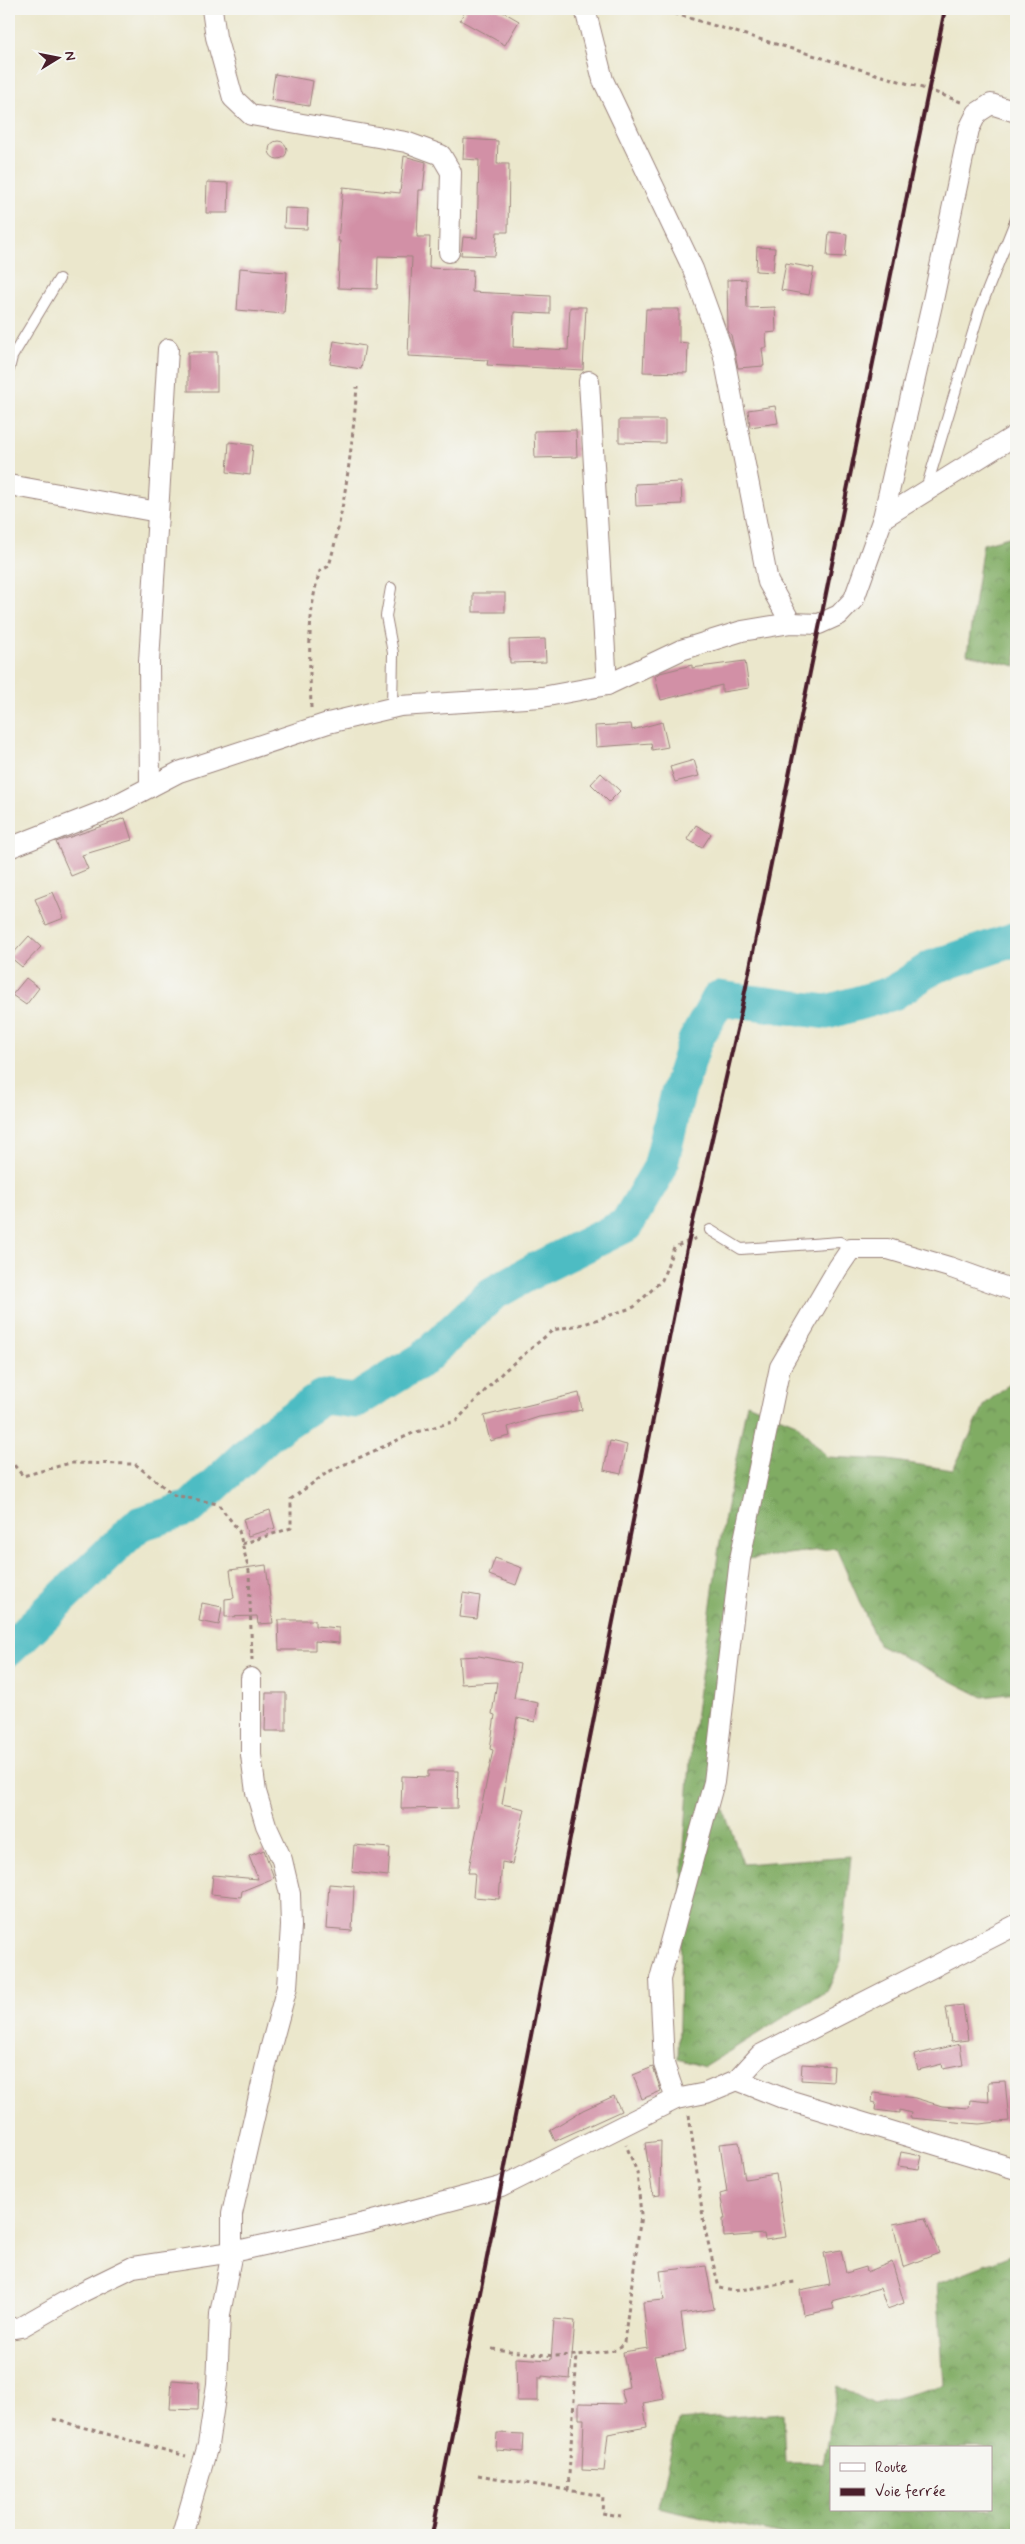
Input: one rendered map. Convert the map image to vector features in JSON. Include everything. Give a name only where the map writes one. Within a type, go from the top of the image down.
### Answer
[{"type":"street","points":[[212,9],[216,36],[233,98],[251,116],[406,142],[441,155],[451,172],[450,252]]},
{"type":"street","points":[[585,9],[603,80],[693,268],[723,352],[768,582],[790,623]]},
{"type":"street","points":[[9,848],[106,810],[179,772],[311,728],[392,708],[542,697],[606,685],[681,650],[742,631],[790,623],[819,624],[839,614],[854,599],[883,518],[933,300],[969,129],[977,113],[991,104],[1016,112]]},
{"type":"street","points":[[150,787],[149,662],[168,349]]},
{"type":"street","points":[[589,380],[606,685]]},
{"type":"street","points":[[883,518],[1016,435]]},
{"type":"street","points":[[9,485],[158,512]]},
{"type":"street","points":[[682,2098],[664,2064],[660,1979],[714,1782],[740,1559],[780,1367],[838,1268],[852,1249],[888,1249],[949,1267],[1016,1291]]},
{"type":"street","points":[[182,2535],[208,2445],[217,2384],[220,2314],[232,2252],[232,2214],[267,2061],[287,1988],[291,1926],[290,1894],[282,1860],[266,1825],[256,1792],[252,1755],[251,1678]]},
{"type":"street","points":[[9,2329],[20,2327],[82,2292],[133,2267],[232,2252],[369,2222],[502,2187],[682,2098],[706,2093],[737,2080],[760,2055],[1016,1925]]},
{"type":"street","points":[[737,2080],[785,2099],[1016,2169]]},
{"type":"lane","points":[[925,492],[980,309],[1016,218]]},
{"type":"lane","points":[[9,369],[12,357],[59,279]]},
{"type":"lane","points":[[391,588],[386,616],[393,652],[392,708]]},
{"type":"lane","points":[[710,1230],[741,1248],[840,1242],[852,1249]]},
{"type":"path","points":[[659,9],[928,90],[967,104],[977,113]]},
{"type":"path","points":[[311,728],[311,616],[320,571],[329,566],[342,518],[350,466],[357,387]]},
{"type":"path","points":[[242,1544],[291,1528],[291,1499],[328,1472],[413,1433],[456,1421],[502,1372],[553,1330],[584,1324],[634,1307],[662,1280],[674,1247],[688,1243],[710,1230]]},
{"type":"path","points":[[9,1459],[23,1476],[70,1463],[135,1464],[174,1495],[218,1504],[239,1531],[249,1571],[253,1644],[251,1678]]},
{"type":"path","points":[[682,2098],[704,2225],[719,2288],[733,2291],[795,2282]]},
{"type":"path","points":[[492,2349],[555,2356],[576,2355],[616,2350],[624,2342],[640,2215],[637,2172],[619,2128]]},
{"type":"path","points":[[568,2490],[576,2355]]},
{"type":"path","points":[[53,2419],[204,2461]]},
{"type":"path","points":[[478,2475],[603,2496],[602,2513],[621,2516]]},
{"type":"green space","points":[[1016,535],[1016,666],[967,654],[983,544]]},
{"type":"green space","points":[[1016,1378],[1016,1693],[983,1697],[878,1644],[836,1548],[740,1560],[714,1782],[743,1864],[851,1856],[841,1961],[828,1990],[704,2067],[678,2059],[683,1860],[691,1748],[719,1547],[747,1403],[796,1423],[827,1457],[888,1460],[953,1470],[985,1404]]},
{"type":"green space","points":[[1016,2253],[1016,2535],[783,2535],[658,2507],[678,2421],[783,2413],[785,2463],[823,2463],[838,2386],[874,2404],[944,2385],[937,2283]]},
{"type":"building","points":[[466,9],[498,9],[519,21],[505,45],[460,20]]},
{"type":"building","points":[[275,74],[313,81],[309,106],[271,100]]},
{"type":"building","points":[[464,139],[498,141],[497,164],[509,164],[508,232],[497,232],[495,256],[461,255],[463,237],[477,238],[479,160],[463,159]]},
{"type":"building","points":[[278,141],[284,144],[287,150],[284,156],[278,159],[272,156],[269,150],[272,144]]},
{"type":"building","points":[[404,156],[426,162],[423,190],[419,190],[417,237],[430,237],[429,268],[473,270],[472,292],[550,296],[550,314],[514,312],[513,347],[568,350],[570,307],[586,307],[583,370],[487,365],[488,360],[408,356],[412,257],[378,256],[377,289],[338,288],[340,241],[338,241],[343,187],[400,193]]},
{"type":"building","points":[[207,182],[229,183],[228,213],[206,213]]},
{"type":"building","points":[[285,208],[308,209],[307,229],[284,228]]},
{"type":"building","points":[[829,232],[847,234],[845,257],[827,256]]},
{"type":"building","points":[[757,247],[775,248],[773,272],[756,271]]},
{"type":"building","points":[[786,263],[814,268],[809,295],[781,290]]},
{"type":"building","points":[[240,268],[287,272],[284,314],[237,310]]},
{"type":"building","points":[[746,279],[747,308],[775,307],[776,332],[766,333],[767,348],[762,348],[764,366],[738,368],[731,335],[728,331],[727,280]]},
{"type":"building","points":[[646,309],[679,309],[679,342],[688,343],[687,373],[643,372]]},
{"type":"building","points":[[334,341],[365,346],[361,369],[330,364]]},
{"type":"building","points":[[188,352],[217,352],[217,391],[188,391]]},
{"type":"building","points":[[775,406],[778,423],[750,427],[748,410]]},
{"type":"building","points":[[619,420],[665,420],[665,443],[619,442]]},
{"type":"building","points":[[576,430],[577,457],[535,458],[534,431]]},
{"type":"building","points":[[229,442],[253,445],[250,475],[227,472]]},
{"type":"building","points":[[681,482],[682,504],[636,506],[635,484]]},
{"type":"building","points":[[473,593],[505,593],[505,612],[473,612]]},
{"type":"building","points":[[545,639],[546,662],[510,663],[509,640]]},
{"type":"building","points":[[745,661],[749,688],[722,692],[722,685],[661,700],[655,676],[660,673],[692,665],[692,668]]},
{"type":"building","points":[[662,722],[668,747],[652,750],[651,743],[596,747],[595,726],[631,724],[632,730]]},
{"type":"building","points":[[694,760],[699,776],[675,782],[670,767]]},
{"type":"building","points":[[601,773],[620,791],[609,802],[591,784]]},
{"type":"building","points":[[125,818],[132,840],[82,855],[88,869],[71,876],[56,842]]},
{"type":"building","points":[[696,825],[711,834],[702,848],[687,839]]},
{"type":"building","points":[[53,892],[64,918],[46,925],[35,899]]},
{"type":"building","points":[[29,936],[41,947],[22,967],[10,957]]},
{"type":"building","points":[[26,978],[39,988],[26,1005],[12,995]]},
{"type":"building","points":[[579,1393],[582,1410],[539,1417],[508,1427],[510,1436],[490,1441],[484,1416]]},
{"type":"building","points":[[610,1441],[627,1445],[621,1474],[604,1470]]},
{"type":"building","points":[[270,1510],[275,1528],[248,1536],[243,1519]]},
{"type":"building","points":[[495,1558],[522,1568],[516,1585],[489,1575]]},
{"type":"building","points":[[266,1565],[273,1623],[258,1624],[257,1616],[225,1617],[225,1599],[234,1598],[230,1570]]},
{"type":"building","points":[[463,1593],[480,1596],[477,1619],[460,1617]]},
{"type":"building","points":[[202,1603],[222,1607],[219,1625],[199,1621]]},
{"type":"building","points":[[278,1620],[315,1620],[315,1626],[339,1628],[339,1643],[315,1641],[315,1650],[279,1650]]},
{"type":"building","points":[[479,1656],[520,1664],[514,1698],[538,1703],[535,1722],[517,1718],[502,1804],[525,1809],[512,1864],[502,1862],[499,1899],[473,1897],[475,1873],[468,1873],[493,1750],[490,1749],[495,1715],[492,1714],[497,1682],[461,1684],[459,1657]]},
{"type":"building","points":[[266,1693],[286,1693],[286,1731],[265,1731]]},
{"type":"building","points":[[428,1771],[458,1771],[457,1808],[401,1809],[402,1776],[428,1777]]},
{"type":"building","points":[[354,1845],[390,1848],[388,1876],[352,1872]]},
{"type":"building","points":[[264,1850],[274,1878],[242,1891],[241,1897],[211,1894],[213,1875],[258,1879],[249,1856]]},
{"type":"building","points":[[329,1884],[354,1886],[352,1931],[326,1929]]},
{"type":"building","points":[[963,2005],[968,2040],[951,2042],[946,2007]]},
{"type":"building","points":[[960,2044],[963,2065],[943,2069],[942,2064],[918,2070],[914,2055]]},
{"type":"building","points":[[802,2064],[834,2066],[833,2082],[801,2080]]},
{"type":"building","points":[[653,2067],[661,2091],[642,2099],[633,2075]]},
{"type":"building","points":[[1005,2081],[1009,2121],[979,2124],[910,2118],[911,2113],[900,2110],[900,2113],[875,2110],[876,2103],[872,2102],[873,2093],[915,2098],[942,2106],[969,2108],[970,2100],[989,2102],[988,2082]]},
{"type":"building","points":[[614,2096],[621,2111],[555,2141],[550,2130],[583,2110]]},
{"type":"building","points":[[661,2141],[660,2195],[653,2196],[645,2143]]},
{"type":"building","points":[[739,2142],[745,2179],[776,2174],[786,2237],[765,2240],[764,2234],[724,2237],[723,2219],[725,2219],[720,2194],[727,2192],[720,2144]]},
{"type":"building","points":[[901,2152],[922,2156],[919,2169],[898,2166]]},
{"type":"building","points":[[925,2218],[939,2253],[903,2267],[893,2224]]},
{"type":"building","points":[[841,2250],[846,2273],[866,2267],[867,2272],[892,2262],[904,2303],[887,2309],[880,2288],[832,2301],[834,2309],[804,2315],[800,2290],[830,2284],[824,2253]]},
{"type":"building","points":[[706,2266],[714,2309],[681,2314],[686,2351],[654,2356],[664,2399],[643,2403],[647,2427],[608,2434],[604,2471],[582,2470],[584,2419],[579,2419],[579,2403],[625,2404],[621,2389],[629,2387],[623,2352],[648,2348],[643,2302],[664,2300],[660,2271]]},
{"type":"building","points":[[554,2319],[575,2321],[570,2379],[542,2376],[542,2378],[538,2378],[538,2401],[517,2401],[516,2358],[551,2360]]},
{"type":"building","points":[[172,2380],[199,2382],[198,2410],[170,2409]]},
{"type":"building","points":[[497,2433],[524,2434],[523,2452],[496,2450]]},
{"type":"waterway","points":[[9,1649],[139,1524],[190,1508],[269,1434],[323,1397],[355,1401],[423,1359],[492,1294],[535,1270],[626,1225],[660,1168],[678,1093],[695,1041],[719,998],[827,1012],[893,993],[933,967],[1016,939]]},
{"type":"railway","points":[[432,2535],[688,1243],[739,1021],[945,9]]}]
